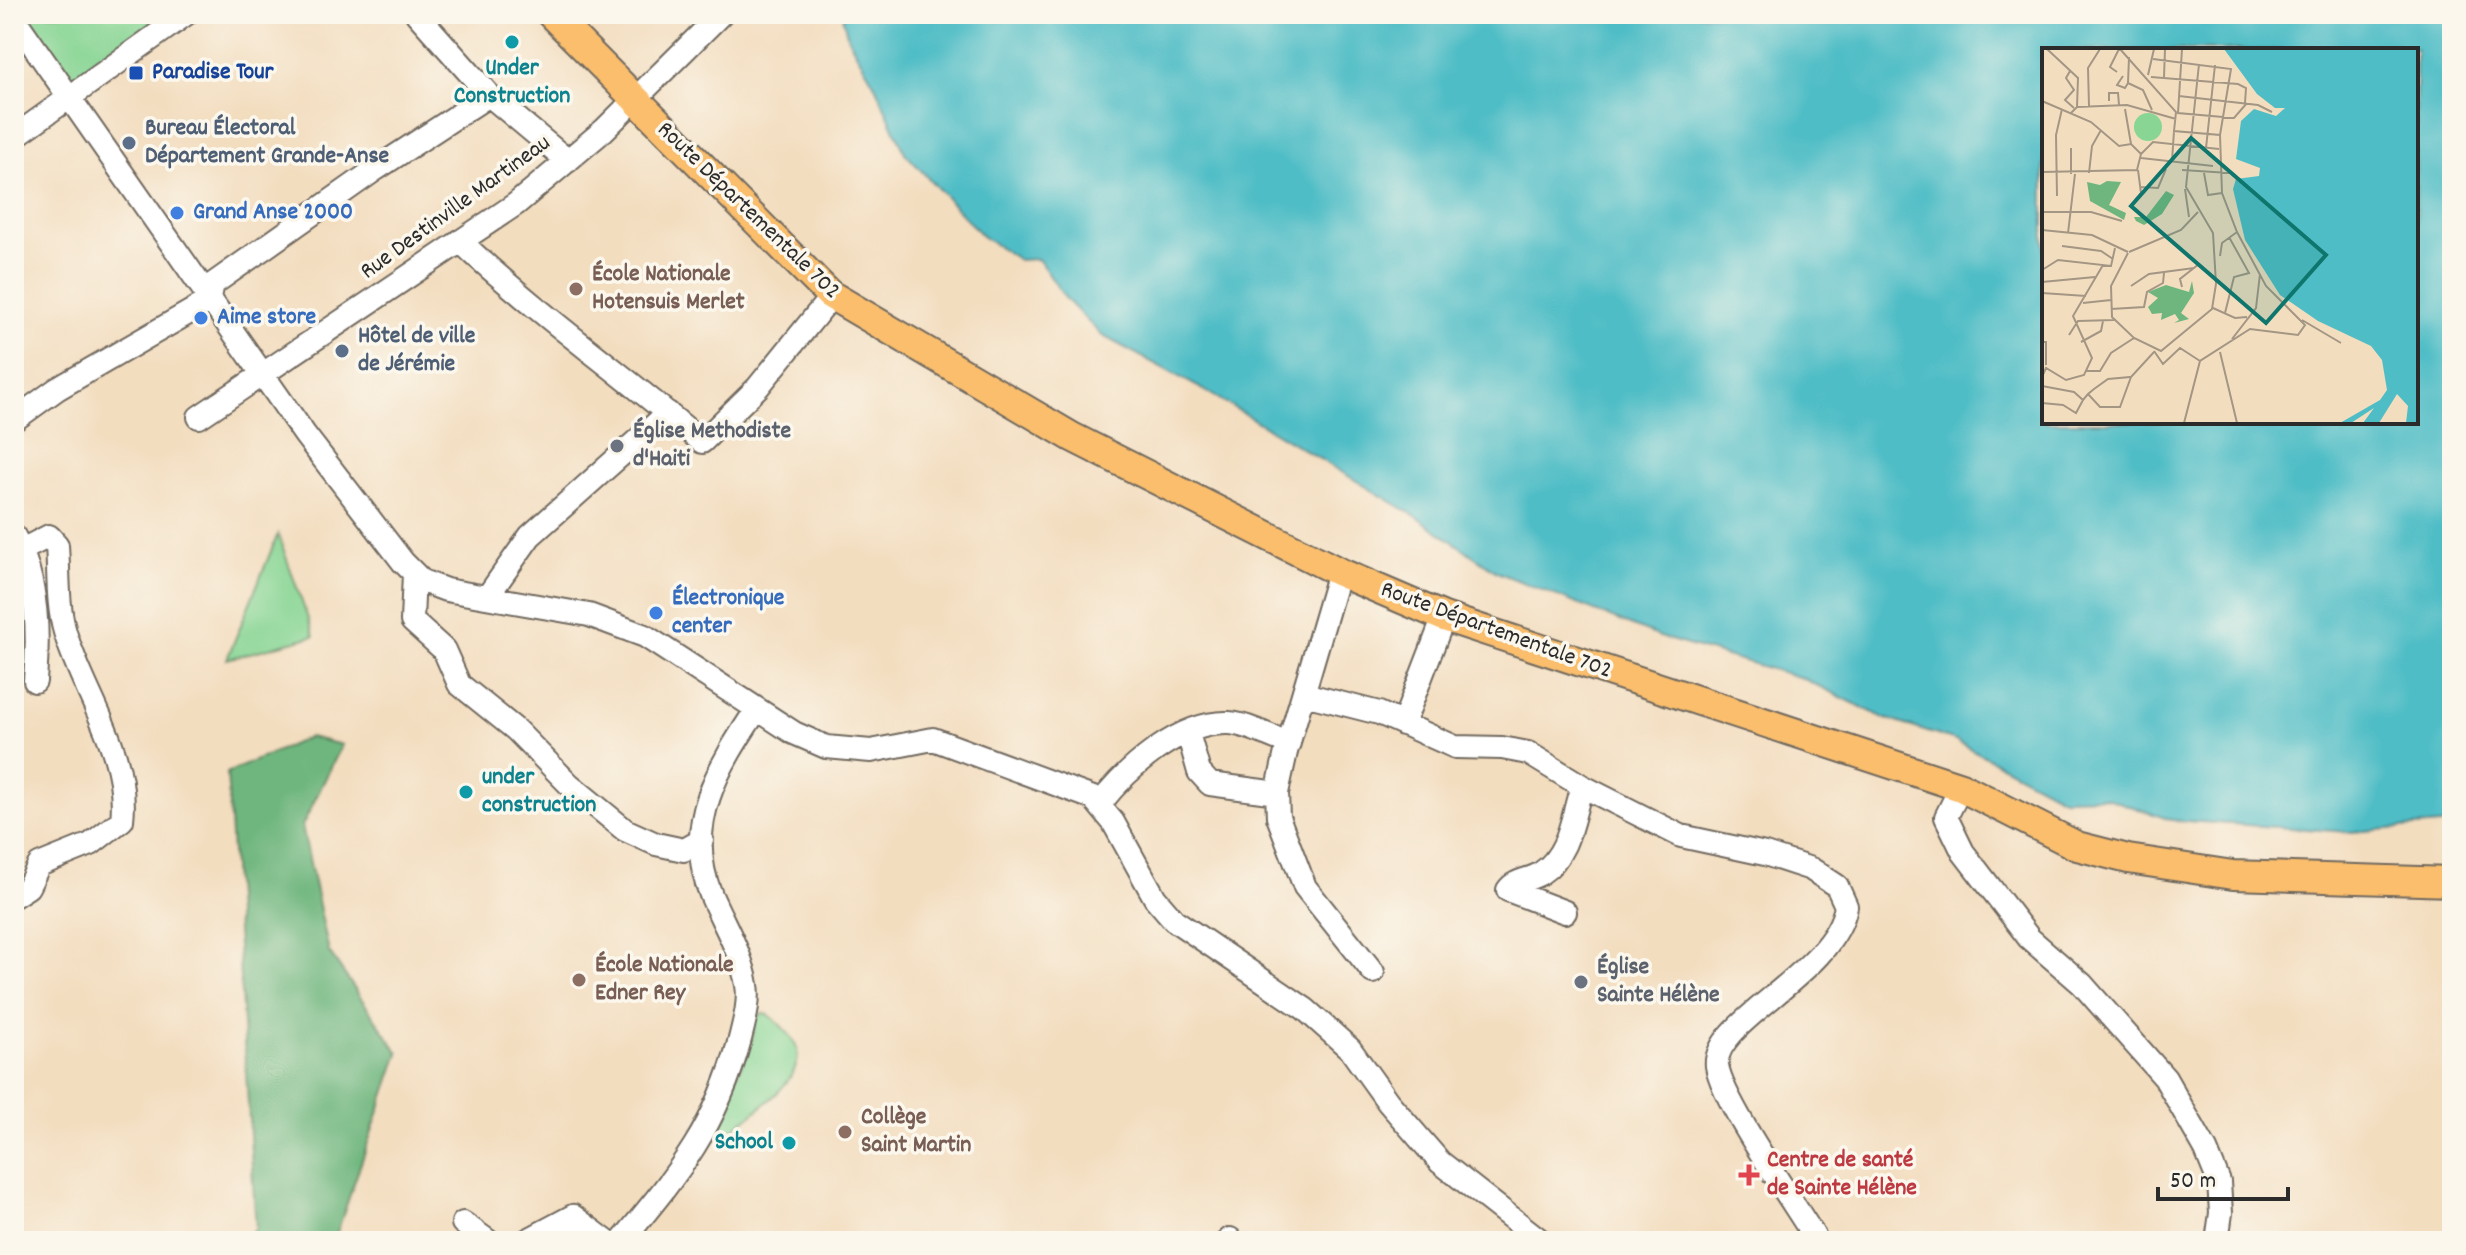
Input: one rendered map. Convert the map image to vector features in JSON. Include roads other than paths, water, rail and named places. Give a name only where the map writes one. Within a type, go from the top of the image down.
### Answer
[{"type":"main road","name":"Route Départementale 702","points":[[551,14],[632,99],[787,249],[829,294],[1072,437],[1339,572],[1444,617],[1961,787],[2077,846],[2128,859],[2233,875],[2452,882]]},
{"type":"street","points":[[14,137],[186,14]]},
{"type":"street","points":[[417,14],[489,95],[568,161]]},
{"type":"street","name":"Rue Destinville Martineau","points":[[199,417],[516,204],[604,130],[721,14]]},
{"type":"street","points":[[17,30],[70,98],[261,375],[422,581],[446,590],[589,615],[645,636],[794,733],[826,747],[871,751],[933,739],[1065,785],[1093,798],[1113,822],[1155,898],[1174,920],[1305,1009],[1350,1049],[1388,1102],[1440,1162],[1541,1241]]},
{"type":"street","points":[[17,410],[209,301],[213,284],[376,169],[489,95]]},
{"type":"street","points":[[460,241],[507,285],[702,442],[758,387],[826,303],[829,294]]},
{"type":"street","points":[[487,597],[530,536],[668,413]]},
{"type":"street","points":[[14,896],[28,887],[39,865],[91,844],[122,820],[125,798],[107,730],[64,627],[57,545],[49,536],[18,543],[28,560],[37,650],[35,681]]},
{"type":"street","points":[[1339,572],[1289,743],[1277,793],[1278,817],[1305,887],[1373,972]]},
{"type":"street","points":[[414,573],[412,621],[444,650],[459,684],[516,730],[569,784],[625,830],[656,844],[684,850],[702,840]]},
{"type":"street","points":[[1403,724],[1444,617]]},
{"type":"street","points":[[1304,694],[1379,713],[1455,747],[1502,748],[1528,753],[1582,786],[1681,836],[1765,854],[1811,869],[1837,886],[1844,895],[1843,923],[1824,952],[1732,1031],[1720,1044],[1717,1057],[1719,1076],[1732,1101],[1817,1241]]},
{"type":"street","points":[[622,1241],[682,1168],[714,1117],[745,1019],[747,986],[709,890],[702,840],[705,807],[719,766],[757,709]]},
{"type":"street","points":[[1099,805],[1128,774],[1163,746],[1203,726],[1230,723],[1289,743]]},
{"type":"street","points":[[1188,733],[1199,772],[1210,784],[1277,793]]},
{"type":"street","points":[[1565,912],[1511,893],[1508,888],[1542,872],[1560,853],[1582,786]]},
{"type":"street","points":[[1961,787],[1946,817],[1963,852],[2029,938],[2082,984],[2153,1061],[2192,1124],[2219,1182],[2221,1213],[2217,1241]]},
{"type":"street","points":[[526,1241],[573,1216],[606,1241]]},
{"type":"street","points":[[463,1223],[488,1241]]},
{"type":"water","points":[[845,14],[2452,14],[2452,824],[2350,832],[2171,820],[2104,797],[2063,798],[1956,741],[1884,718],[1802,678],[1660,637],[1497,572],[1417,517],[1204,390],[1101,335],[1066,299],[1038,259],[1019,260],[982,236],[905,153],[874,83],[848,38],[843,19]]},
{"type":"place","name":"Under Construction","points":[[512,42]]},
{"type":"place","name":"Paradise Tour","points":[[136,73]]},
{"type":"place","name":"Bureau Électoral Département Grande-Anse","points":[[129,143]]},
{"type":"place","name":"Grand Anse 2000","points":[[177,213]]},
{"type":"place","name":"École Nationale Hotensuis Merlet","points":[[576,289]]},
{"type":"place","name":"Aime store","points":[[201,318]]},
{"type":"place","name":"Hôtel de ville de Jérémie","points":[[342,351]]},
{"type":"place","name":"Église Methodiste d'Haiti","points":[[617,446]]},
{"type":"place","name":"Électronique center","points":[[656,613]]},
{"type":"place","name":"under construction","points":[[466,792]]},
{"type":"place","name":"École Nationale Edner Rey","points":[[579,980]]},
{"type":"place","name":"Église Sainte Hélène","points":[[1581,982]]},
{"type":"place","name":"Collège Saint Martin","points":[[845,1132]]},
{"type":"place","name":"School","points":[[789,1143]]},
{"type":"place","name":"Centre de santé de Sainte Hélène","points":[[1749,1175]]}]
